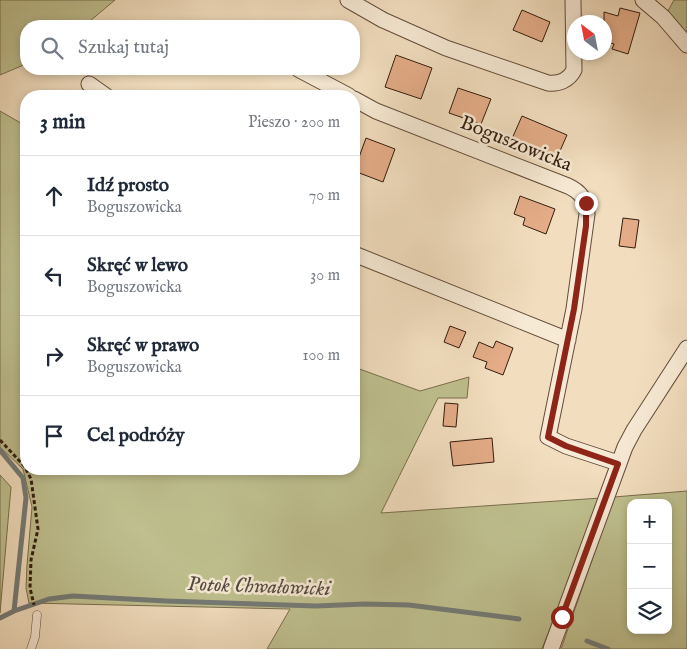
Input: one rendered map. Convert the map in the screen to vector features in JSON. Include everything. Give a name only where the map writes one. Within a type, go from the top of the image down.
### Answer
[{"type":"street","points":[[348,0],[384,20],[446,48],[555,84],[569,77],[574,70],[573,0]]},
{"type":"street","points":[[643,0],[663,17],[687,45]]},
{"type":"street","points":[[309,75],[338,90]]},
{"type":"street","points":[[89,84],[98,90]]},
{"type":"street","name":"Boguszowicka","points":[[360,102],[376,111],[568,186],[581,194],[586,203],[587,214],[568,340],[548,437],[566,446],[618,464]]},
{"type":"street","points":[[360,256],[568,340]]},
{"type":"street","points":[[552,649],[618,464],[634,430],[687,348]]},
{"type":"lane","points":[[31,649],[35,636],[37,615]]},
{"type":"path","points":[[0,440],[20,462]]},
{"type":"path","points":[[29,475],[38,530],[31,560],[30,588],[32,599]]},
{"type":"green space","points":[[0,0],[115,0],[91,20],[20,20],[20,67],[0,75]]},
{"type":"green space","points":[[674,0],[687,0],[687,36],[668,11]]},
{"type":"green space","points":[[0,111],[20,123],[20,466],[0,447]]},
{"type":"green space","points":[[360,369],[420,391],[469,377],[467,398],[438,398],[381,513],[601,498],[542,649],[267,649],[290,609],[29,603],[26,588],[32,507],[24,475],[360,475]]},
{"type":"green space","points":[[0,475],[11,487],[0,613]]},
{"type":"green space","points":[[687,491],[687,649],[561,649],[614,497]]},
{"type":"building","points":[[620,8],[640,13],[628,54],[612,49],[614,44],[612,43],[612,15],[604,15],[604,12],[618,16]]},
{"type":"building","points":[[522,10],[550,22],[542,42],[513,30]]},
{"type":"building","points":[[396,55],[432,68],[421,99],[385,87]]},
{"type":"building","points":[[458,88],[491,99],[481,124],[449,113]]},
{"type":"building","points":[[522,116],[567,135],[556,160],[511,141]]},
{"type":"building","points":[[366,138],[395,149],[383,182],[360,173],[360,154]]},
{"type":"building","points":[[520,196],[555,209],[546,234],[523,225],[525,218],[514,214]]},
{"type":"building","points":[[623,218],[639,220],[635,248],[619,246]]},
{"type":"building","points":[[450,326],[466,332],[459,348],[444,342]]},
{"type":"building","points":[[496,341],[513,348],[503,375],[485,368],[487,362],[473,357],[479,342],[493,348]]},
{"type":"building","points":[[445,403],[458,404],[456,427],[443,426]]},
{"type":"building","points":[[492,438],[494,462],[453,466],[450,442]]},
{"type":"waterway","points":[[0,450],[20,474]]},
{"type":"waterway","points":[[14,611],[26,498],[23,478],[21,475]]},
{"type":"waterway","name":"Potok Chwałowicki","points":[[0,618],[49,599],[73,596],[316,606],[409,605],[519,619]]},
{"type":"waterway","name":"Potok Chwałowicki","points":[[587,641],[608,649]]},
{"type":"route","points":[[562,617],[618,464],[566,446],[548,437],[574,309],[586,226],[586,203]]}]
